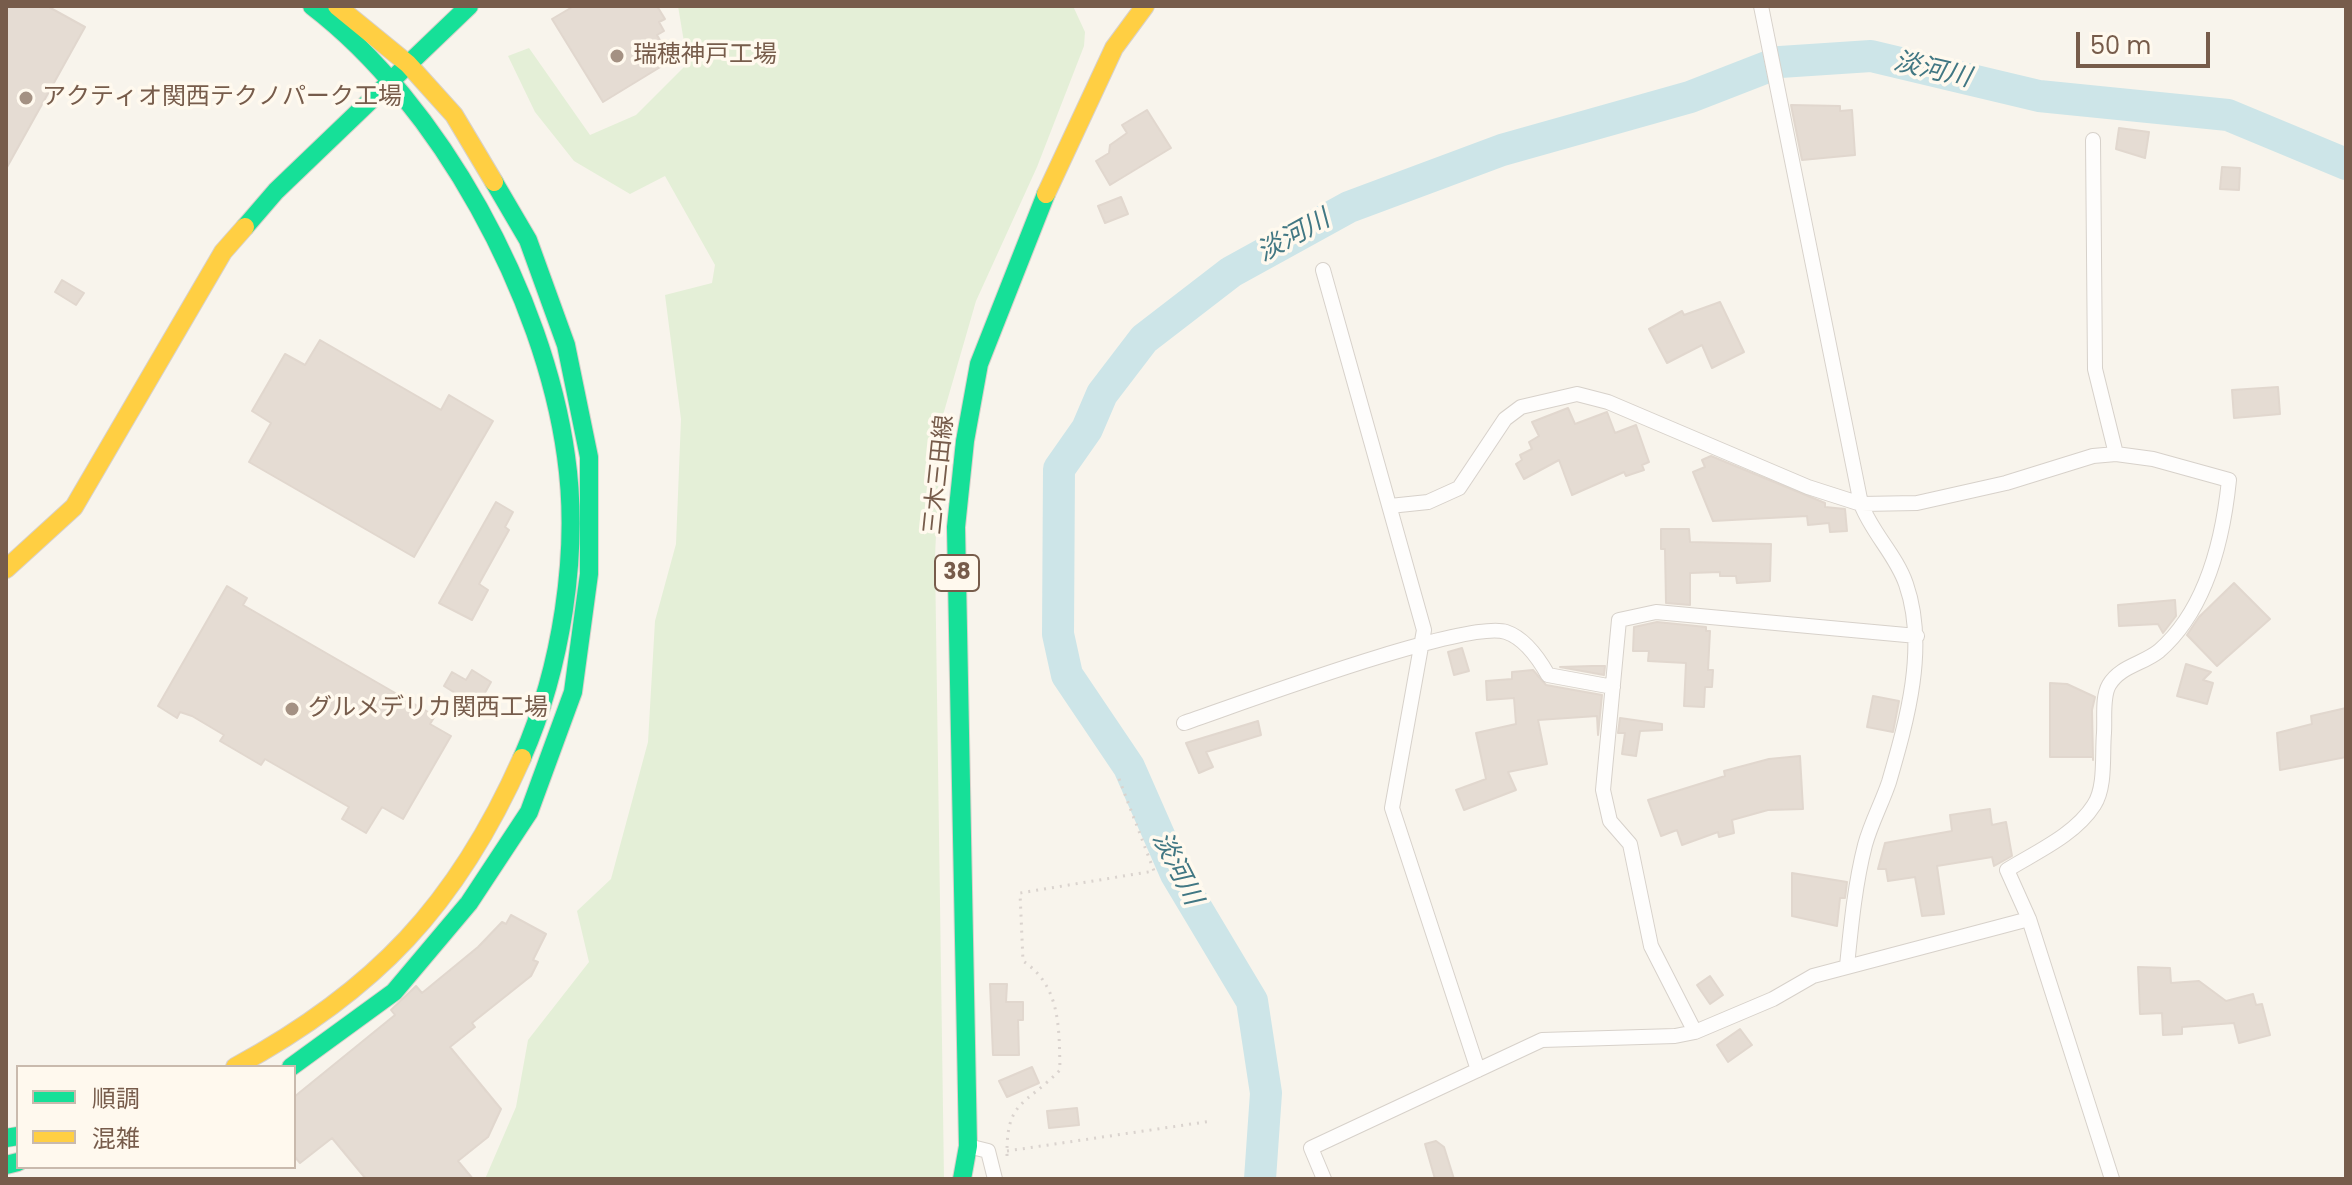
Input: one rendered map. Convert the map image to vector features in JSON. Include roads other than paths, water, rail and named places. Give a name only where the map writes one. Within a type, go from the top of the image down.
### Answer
[{"type":"street","points":[[239,1065],[266,1052],[375,976],[451,891],[506,800],[550,687],[566,574],[567,461],[543,354],[505,256],[436,136],[392,78],[353,36],[312,6]]},
{"type":"street","points":[[294,1065],[394,992],[469,903],[529,812],[573,692],[589,574],[589,457],[566,345],[528,240],[454,115],[408,64],[337,6]]},
{"type":"street","points":[[6,569],[74,507],[223,252],[276,191],[469,6]]},
{"type":"street","name":"三木三田線","points":[[962,1179],[968,1146],[956,527],[965,441],[979,364],[1047,192],[1114,48],[1145,6]]},
{"type":"street","points":[[1761,6],[1861,504],[1869,525],[1907,585],[1917,636],[1913,684],[1889,782],[1865,845],[1847,966]]},
{"type":"street","points":[[2093,140],[2095,369],[2116,454]]},
{"type":"street","points":[[1323,270],[1424,630],[1392,808],[1478,1070]]},
{"type":"street","points":[[1390,506],[1428,502],[1459,488],[1505,419],[1521,407],[1577,394],[1608,402],[1808,487],[1861,504],[1917,503],[2006,483],[2093,456],[2116,454],[2223,476],[2229,480],[2225,520],[2205,583],[2175,635],[2155,653],[2115,675],[2107,689],[2100,787],[2095,804],[2068,833],[2007,870],[2029,919],[2112,1179]]},
{"type":"street","points":[[1695,1032],[1651,946],[1630,844],[1610,821],[1603,790],[1619,620],[1656,612],[1917,636]]},
{"type":"street","points":[[1184,723],[1420,644],[1486,629],[1508,632],[1528,647],[1548,675],[1613,687]]},
{"type":"street","points":[[1324,1179],[1311,1148],[1542,1040],[1675,1036],[1695,1032],[1773,999],[1813,976],[2029,919]]},
{"type":"street","points":[[968,1146],[988,1151],[995,1179]]},
{"type":"waterway","name":"淡河川","points":[[1260,1179],[1266,1093],[1252,1001],[1176,874],[1129,767],[1067,675],[1058,634],[1059,469],[1087,429],[1102,394],[1144,339],[1231,272],[1349,207],[1502,150],[1690,97],[1780,62],[1871,56],[2039,96],[2228,115],[2346,164]]},
{"type":"place","name":"瑞穂神戸工場","points":[[617,56]]},
{"type":"place","name":"アクティオ関西テクノパーク工場","points":[[26,98]]},
{"type":"place","name":"グルメデリカ関西工場","points":[[292,709]]}]
